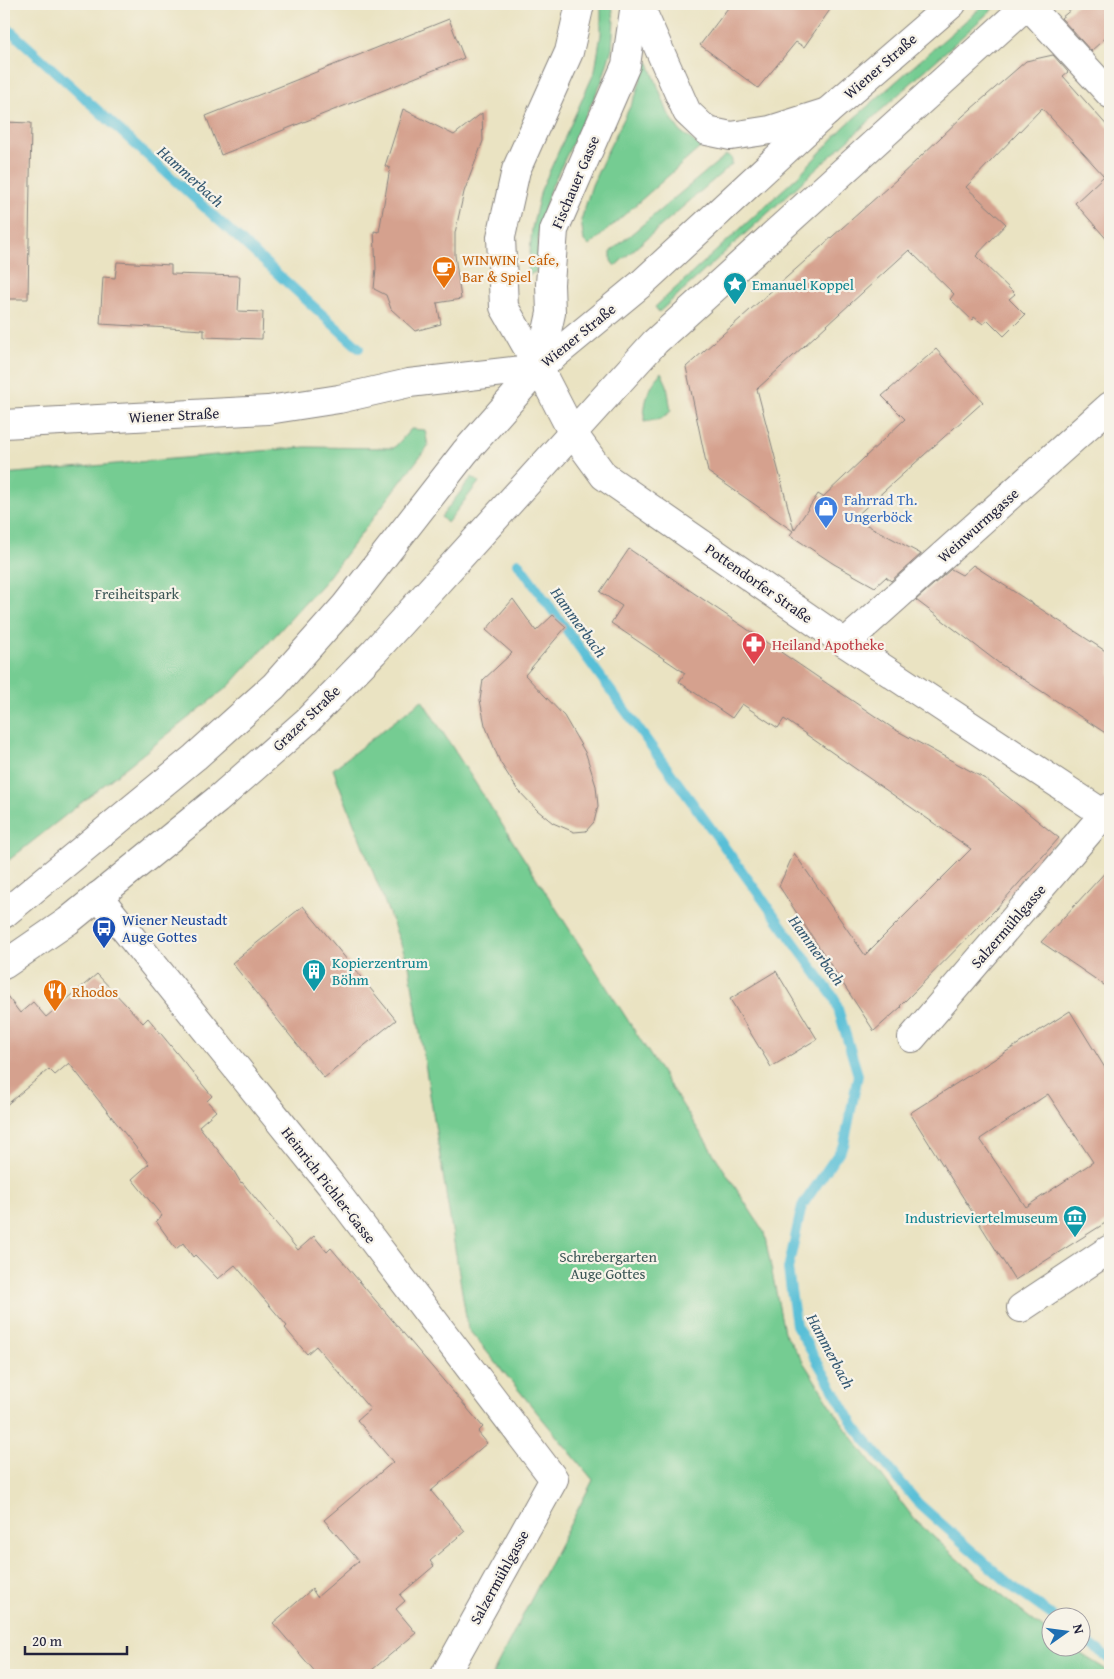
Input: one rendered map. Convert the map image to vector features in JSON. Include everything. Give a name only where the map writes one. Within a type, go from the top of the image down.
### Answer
[{"type":"main road","points":[[4,914],[196,757],[274,686],[345,606],[465,452],[539,368],[504,307],[501,237],[516,170],[569,52],[580,4]]},
{"type":"main road","name":"Fischauer Gasse","points":[[539,368],[551,313],[550,284],[554,230],[626,65],[635,4]]},
{"type":"main road","points":[[639,4],[687,112],[707,131],[731,136],[760,131],[827,112]]},
{"type":"main road","name":"Wiener Straße","points":[[4,424],[268,410],[339,399],[409,383],[539,368],[641,284],[827,112],[952,4]]},
{"type":"main road","points":[[572,432],[655,342],[1028,4],[1110,94]]},
{"type":"main road","name":"Pottendorfer Straße","points":[[539,368],[572,432],[604,476],[846,643],[1108,813]]},
{"type":"main road","name":"Weinwurmgasse","points":[[846,643],[1110,406]]},
{"type":"main road","name":"Grazer Straße","points":[[4,965],[68,921],[217,800],[307,721],[374,652],[572,432]]},
{"type":"main road","name":"Salzermühlgasse","points":[[912,1038],[1108,813]]},
{"type":"main road","name":"Heinrich Pichler-Gasse","points":[[98,896],[330,1184],[554,1478]]},
{"type":"main road","points":[[1021,1308],[1110,1249]]},
{"type":"main road","name":"Salzermühlgasse","points":[[445,1675],[554,1478]]},
{"type":"green space","points":[[601,4],[612,4],[614,20],[612,48],[602,81],[549,192],[539,231],[536,272],[528,275],[532,228],[541,190],[595,71],[601,34]]},
{"type":"green space","points":[[985,4],[998,4],[659,312],[655,307],[799,175],[844,127]]},
{"type":"green space","points":[[646,62],[649,63],[668,113],[680,131],[701,147],[589,246],[584,241],[581,220],[592,185],[636,95]]},
{"type":"green space","points":[[726,155],[732,159],[732,164],[615,266],[611,261],[611,251]]},
{"type":"green space","points":[[661,372],[667,385],[671,411],[661,419],[644,422],[648,396]]},
{"type":"green space","name":"Freiheitspark","points":[[411,429],[425,430],[428,446],[326,580],[230,685],[4,864],[4,474],[305,447],[394,448]]},
{"type":"green space","points":[[472,477],[479,482],[447,523],[441,517]]},
{"type":"green space","name":"Schrebergarten Auge Gottes","points":[[422,700],[764,1232],[784,1332],[846,1429],[915,1520],[976,1575],[1042,1628],[1042,1656],[1084,1656],[1110,1672],[1110,1675],[492,1675],[593,1480],[468,1329],[409,965],[333,769]]},
{"type":"building","points":[[731,4],[834,4],[804,47],[796,42],[758,88],[700,45]]},
{"type":"building","points":[[1078,4],[1110,4],[1110,34],[1091,51],[1061,18]]},
{"type":"building","points":[[449,19],[464,58],[221,155],[206,116]]},
{"type":"building","points":[[1053,55],[1068,72],[1063,76],[1110,129],[1110,243],[1075,203],[1104,176],[1042,108],[966,187],[1006,224],[976,256],[1015,294],[1009,299],[1025,315],[1004,336],[988,320],[983,324],[974,317],[972,320],[950,299],[954,294],[909,250],[757,389],[794,530],[818,494],[823,497],[905,419],[882,396],[936,349],[983,402],[854,518],[921,554],[891,581],[886,577],[875,587],[834,564],[790,535],[793,531],[708,472],[686,367],[1026,61]]},
{"type":"building","points":[[403,109],[454,135],[482,113],[483,141],[464,192],[455,233],[455,255],[461,299],[437,303],[441,324],[415,331],[391,309],[386,295],[374,289],[376,268],[374,231],[379,232],[390,168],[385,166]]},
{"type":"building","points":[[4,122],[31,123],[28,299],[4,299]]},
{"type":"building","points":[[117,262],[171,265],[171,274],[240,276],[238,311],[263,312],[262,339],[204,337],[204,330],[100,324],[103,277],[115,278]]},
{"type":"building","points":[[629,549],[894,729],[987,780],[1059,838],[995,910],[901,1007],[874,1031],[779,886],[794,853],[865,955],[971,849],[784,719],[778,728],[742,704],[732,718],[679,682],[685,673],[611,623],[622,606],[600,592]]},
{"type":"building","points":[[973,565],[1110,654],[1110,736],[1000,664],[916,600],[951,569],[962,575]]},
{"type":"building","points":[[513,599],[536,631],[553,615],[566,627],[525,675],[564,716],[586,754],[596,786],[598,806],[594,822],[586,831],[574,832],[553,823],[537,810],[517,789],[500,762],[485,725],[480,700],[483,680],[512,653],[486,630]]},
{"type":"building","points":[[1110,867],[1110,989],[1041,942]]},
{"type":"building","name":"Kopierzentrum Böhm","points":[[303,906],[396,1020],[324,1078],[232,963]]},
{"type":"building","points":[[776,971],[817,1039],[771,1067],[730,999]]},
{"type":"building","points":[[97,974],[143,1023],[148,1018],[212,1096],[207,1101],[216,1111],[199,1126],[232,1168],[241,1183],[298,1250],[314,1236],[327,1252],[331,1248],[483,1427],[478,1432],[487,1443],[431,1491],[465,1531],[430,1561],[434,1566],[400,1595],[405,1601],[396,1609],[416,1633],[366,1675],[318,1675],[273,1623],[312,1589],[317,1597],[359,1561],[324,1520],[393,1462],[357,1420],[370,1409],[316,1346],[307,1354],[285,1328],[287,1326],[235,1265],[218,1279],[195,1255],[193,1257],[183,1243],[176,1249],[156,1221],[162,1216],[132,1179],[149,1164],[69,1063],[55,1075],[49,1069],[4,1107],[4,992],[20,1013],[33,1002],[46,1017]]},
{"type":"building","points":[[1070,1011],[1110,1076],[1110,1220],[1015,1280],[910,1113]],"holes":[[[1048,1094],[1093,1162],[1026,1207],[980,1139]]]},
{"type":"waterway","name":"Hammerbach","points":[[4,25],[359,348]]},
{"type":"waterway","name":"Hammerbach","points":[[518,563],[835,999],[858,1075],[844,1145],[802,1206],[788,1269],[796,1325],[855,1427],[918,1503],[1015,1589],[1042,1608]]},
{"type":"waterway","name":"Hammerbach","points":[[1092,1646],[1110,1659]]},
{"type":"place","name":"WINWIN - Cafe, Bar & Spiel","points":[[444,289]]},
{"type":"place","name":"Emanuel Koppel","points":[[735,305]]},
{"type":"place","name":"Fahrrad Th. Ungerböck","points":[[826,529]]},
{"type":"place","name":"Heiland Apotheke","points":[[754,665]]},
{"type":"place","name":"Wiener Neustadt Auge Gottes","points":[[104,949]]},
{"type":"place","name":"Kopierzentrum Böhm","points":[[314,992]]},
{"type":"place","name":"Rhodos","points":[[55,1012]]},
{"type":"place","name":"Industrieviertelmuseum","points":[[1075,1238]]}]
